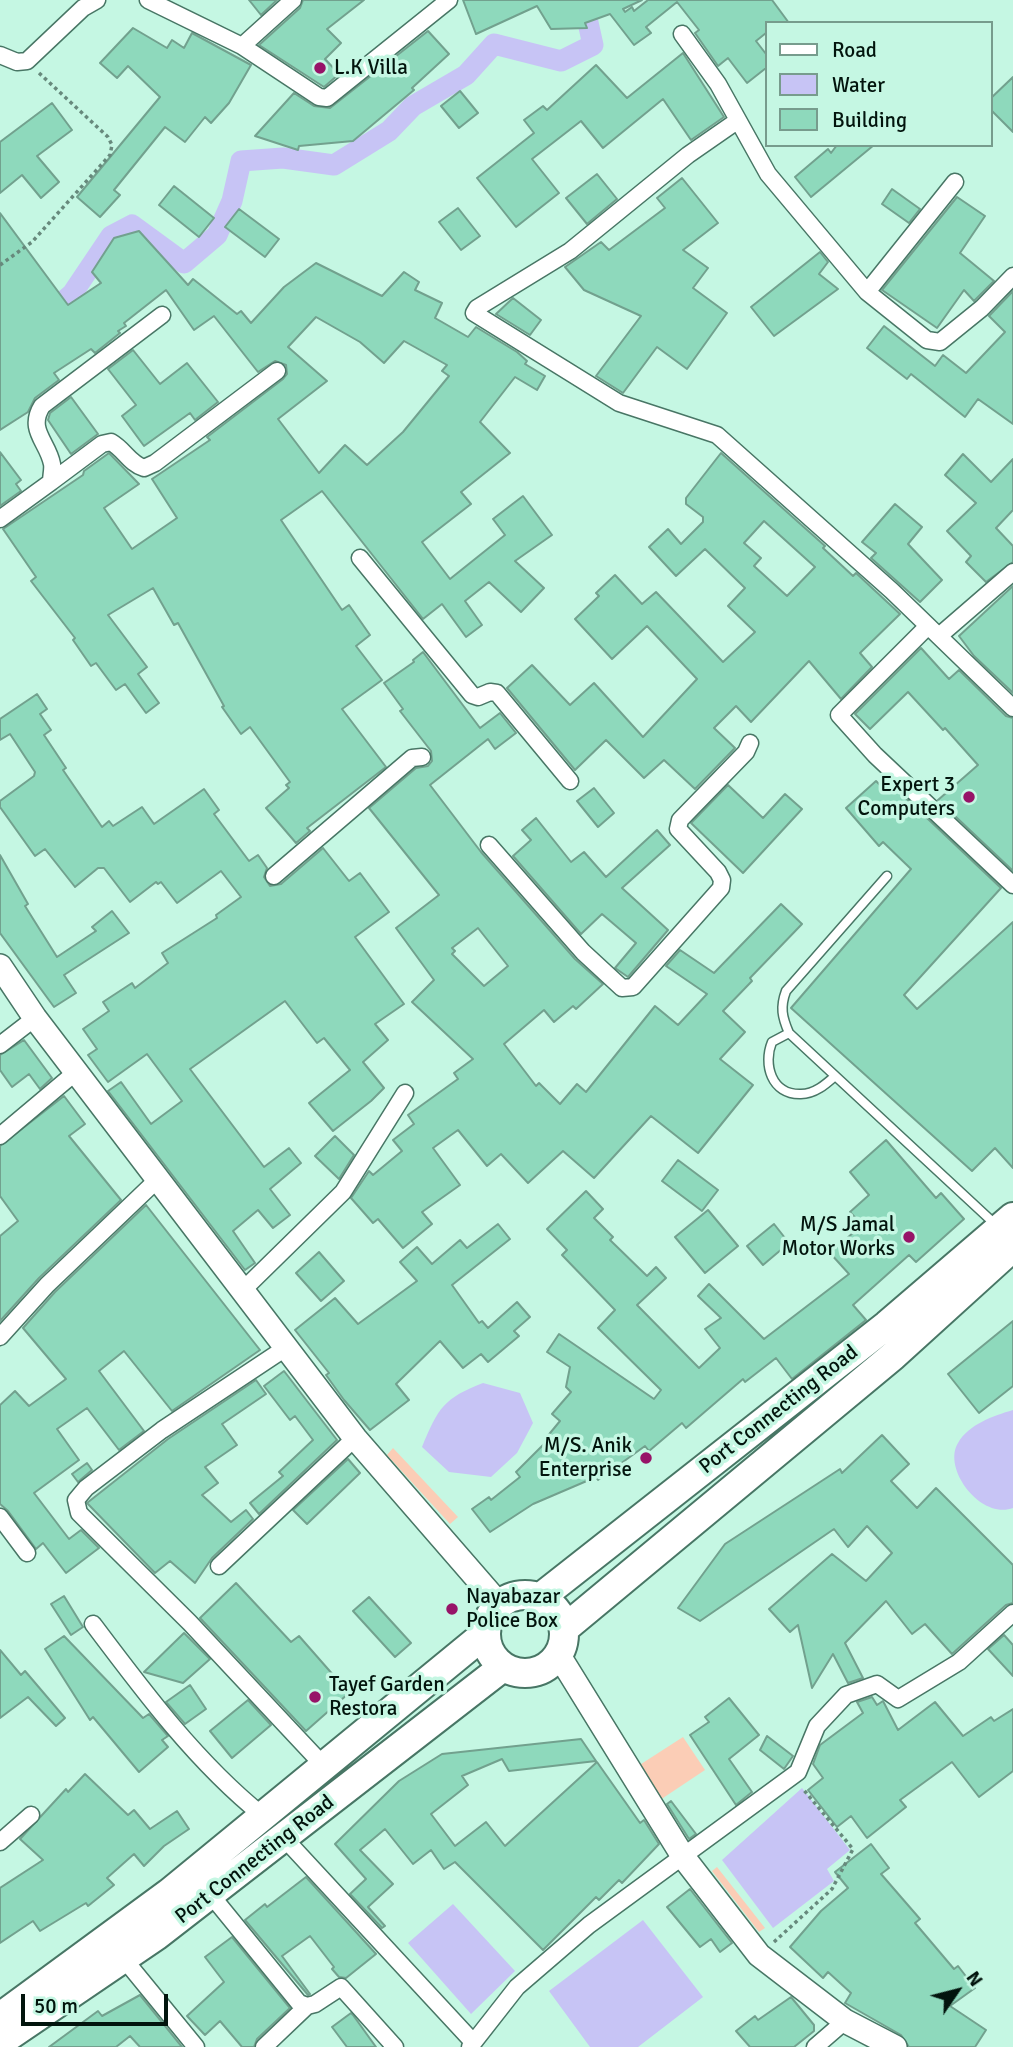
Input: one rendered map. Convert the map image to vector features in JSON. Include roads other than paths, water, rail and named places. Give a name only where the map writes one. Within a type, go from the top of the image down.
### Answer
[{"type":"highway","name":"Port Connecting Road","points":[[541,1597],[1009,1231]]},
{"type":"highway","name":"Port Connecting Road","points":[[561,1641],[893,1356],[1009,1231]]},
{"type":"highway","points":[[516,1597],[541,1597],[559,1617],[561,1641],[550,1664],[527,1673],[503,1667],[488,1646],[486,1633],[488,1621],[500,1605],[516,1597]]},
{"type":"highway","name":"Port Connecting Road","points":[[0,2017],[169,1893],[486,1633]]},
{"type":"highway","name":"Port Connecting Road","points":[[0,2042],[124,1959],[211,1895],[503,1667]]},
{"type":"street","points":[[0,55],[17,62],[27,61],[83,8],[97,0]]},
{"type":"street","points":[[148,0],[242,46],[319,97],[327,98],[449,0]]},
{"type":"street","points":[[242,46],[293,0]]},
{"type":"street","points":[[682,34],[718,84],[768,174],[867,292],[927,340],[940,342],[955,333],[1013,276]]},
{"type":"street","points":[[737,121],[688,155],[570,251],[477,308],[474,313],[619,403],[718,435],[1013,707]]},
{"type":"street","points":[[867,292],[955,182]]},
{"type":"street","points":[[51,481],[52,464],[36,431],[35,417],[42,407],[162,315]]},
{"type":"street","points":[[0,519],[102,444],[111,442],[121,447],[133,465],[144,468],[155,463],[277,371]]},
{"type":"street","points":[[360,558],[472,695],[478,697],[490,692],[497,693],[570,781]]},
{"type":"street","points":[[1013,572],[933,631],[839,715],[875,755],[1013,885]]},
{"type":"street","points":[[489,845],[583,952],[622,988],[633,987],[721,888],[722,880],[718,872],[678,829],[680,820],[746,752],[750,743]]},
{"type":"street","points":[[274,876],[412,758],[422,757]]},
{"type":"street","points":[[0,966],[35,1018],[284,1349],[355,1438],[500,1605]]},
{"type":"street","points":[[0,1045],[35,1018]]},
{"type":"street","points":[[0,1136],[76,1072]]},
{"type":"street","points":[[242,1291],[343,1192],[405,1093]]},
{"type":"street","points":[[0,1337],[47,1285],[158,1180]]},
{"type":"street","points":[[284,1349],[162,1430],[86,1488],[76,1500],[79,1513],[190,1623],[323,1765]]},
{"type":"street","points":[[219,1566],[355,1438]]},
{"type":"street","points":[[0,1517],[27,1553]]},
{"type":"street","points":[[285,1839],[472,2045],[517,1987],[589,1925],[798,1772],[817,1726],[846,1695],[877,1684],[898,1699],[959,1662],[1013,1613]]},
{"type":"street","points":[[93,1624],[147,1696],[240,1797],[263,1816]]},
{"type":"street","points":[[561,1641],[684,1858],[759,1955],[845,2021],[895,2047]]},
{"type":"street","points":[[0,1842],[31,1815]]},
{"type":"street","points":[[211,1895],[299,2003],[307,2006]]},
{"type":"street","points":[[124,1959],[196,2047]]},
{"type":"street","points":[[264,2047],[307,2006],[315,2004],[341,1987],[395,2047]]},
{"type":"street","points":[[815,2047],[845,2021]]},
{"type":"lane","points":[[887,876],[786,991],[781,1004],[789,1033],[1009,1231]]},
{"type":"lane","points":[[789,1033],[772,1041],[766,1055],[768,1072],[780,1088],[801,1094],[817,1090],[835,1076]]},
{"type":"water","points":[[483,1383],[520,1393],[533,1423],[517,1453],[491,1477],[449,1472],[422,1447],[444,1406],[459,1394]]},
{"type":"water","points":[[1013,1410],[1013,1508],[1001,1510],[977,1500],[968,1490],[955,1466],[954,1454],[958,1443],[968,1431],[990,1418]]},
{"type":"water","points":[[802,1788],[850,1850],[827,1869],[834,1881],[773,1928],[722,1860]]},
{"type":"water","points":[[453,1904],[515,1971],[471,2014],[408,1943]]},
{"type":"water","points":[[643,1920],[703,1997],[638,2047],[590,2047],[549,1991]]},
{"type":"waterway","points":[[0,356],[72,294],[111,236],[132,225],[184,263],[217,235],[232,201],[241,161],[283,158],[334,165],[389,131],[413,106],[466,75],[494,44],[561,61],[593,45],[583,0]]},
{"type":"place","name":"L.K Villa","points":[[320,68]]},
{"type":"place","name":"Expert 3 Computers","points":[[969,797]]},
{"type":"place","name":"M/S Jamal Motor Works","points":[[909,1237]]},
{"type":"place","name":"M/S. Anik Enterprise","points":[[646,1458]]},
{"type":"place","name":"Nayabazar Police Box","points":[[452,1609]]},
{"type":"place","name":"Tayef Garden Restora","points":[[315,1697]]}]
